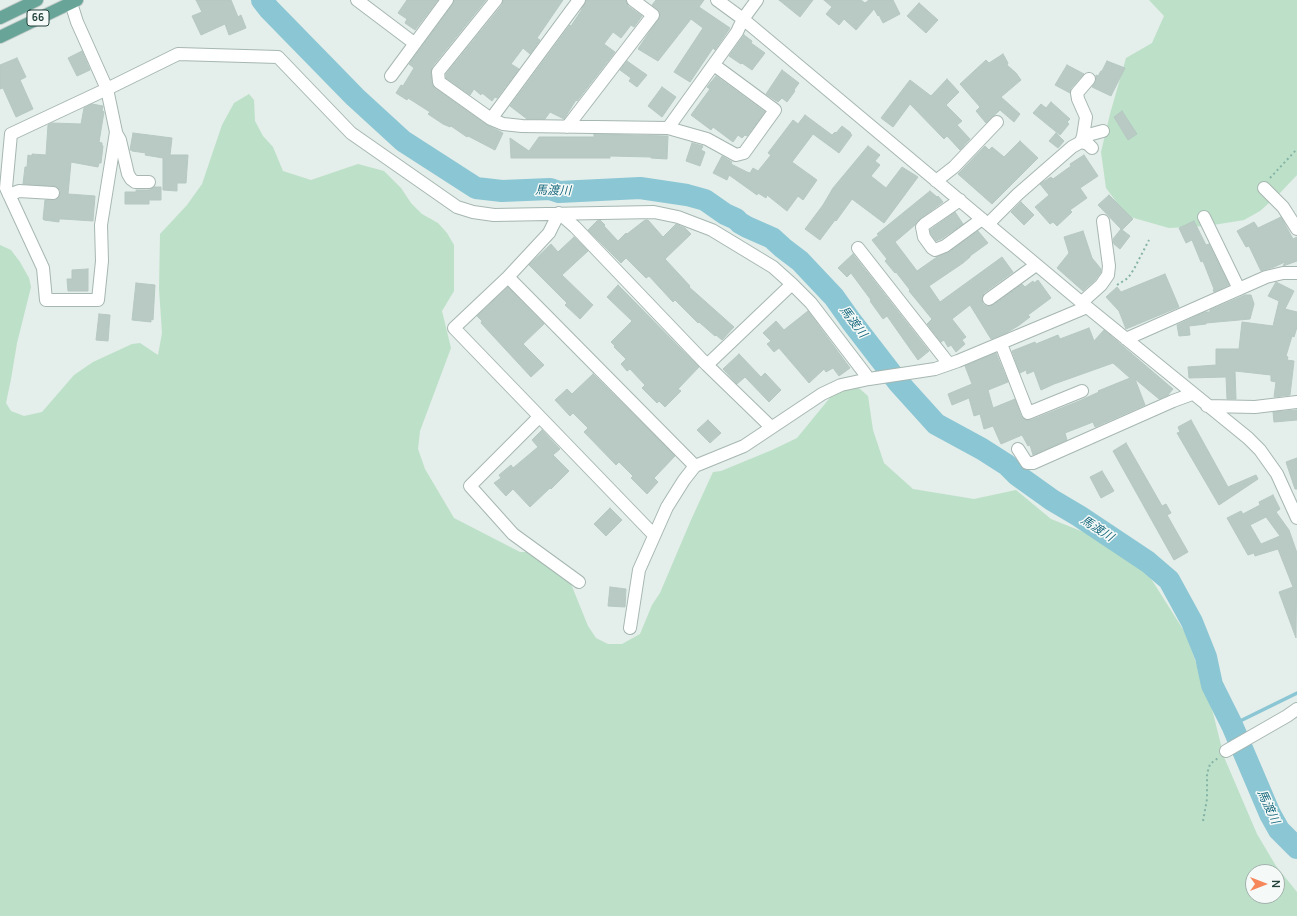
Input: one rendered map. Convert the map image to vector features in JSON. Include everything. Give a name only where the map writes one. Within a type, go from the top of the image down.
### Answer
[{"type":"main road","name":"66","points":[[0,18],[37,0]]},
{"type":"main road","name":"66","points":[[0,37],[74,1]]},
{"type":"street","points":[[357,0],[414,43]]},
{"type":"street","points":[[391,76],[447,0]]},
{"type":"street","points":[[496,0],[438,72],[439,82],[491,119],[502,124],[522,126],[668,128],[707,139],[736,155],[744,153],[775,110],[714,65]]},
{"type":"street","points":[[491,119],[579,0]]},
{"type":"street","points":[[567,127],[653,15],[634,0]]},
{"type":"street","points":[[717,0],[743,19],[1084,305],[1248,438],[1260,450],[1277,474],[1297,518]]},
{"type":"street","points":[[668,128],[737,32],[743,19],[757,0]]},
{"type":"street","points":[[74,1],[77,22],[107,89],[116,132],[120,140],[128,174],[135,182],[149,182]]},
{"type":"street","points":[[116,132],[101,225],[102,261],[98,300],[46,300],[43,268],[6,188],[11,134],[178,54],[278,57],[351,133],[457,207],[473,212],[494,215],[654,212],[678,216],[697,223],[719,234],[773,267],[792,284],[811,303],[869,379]]},
{"type":"street","points":[[1081,142],[1086,117],[1077,93],[1090,79]]},
{"type":"street","points":[[936,181],[954,167],[998,122]]},
{"type":"street","points":[[960,200],[922,227],[924,237],[935,250],[945,246],[985,222],[1088,135],[1103,131]]},
{"type":"street","points":[[1081,142],[1088,144],[1092,148]]},
{"type":"street","points":[[1264,188],[1283,207],[1297,229]]},
{"type":"street","points":[[9,195],[19,191],[52,193]]},
{"type":"street","points":[[559,213],[549,234],[508,277],[454,328],[654,535]]},
{"type":"street","points":[[559,213],[575,227],[707,365],[771,427]]},
{"type":"street","points":[[1204,217],[1239,289]]},
{"type":"street","points":[[630,628],[639,570],[667,507],[695,466],[744,446],[822,394],[841,385],[869,379],[935,369],[1001,344],[1084,305],[1108,275],[1109,266],[1103,221]]},
{"type":"street","points":[[858,248],[949,364]]},
{"type":"street","points":[[989,299],[1036,265]]},
{"type":"street","points":[[1126,339],[1266,277],[1283,273],[1297,273]]},
{"type":"street","points":[[508,277],[695,466]]},
{"type":"street","points":[[707,365],[792,284]]},
{"type":"street","points":[[1001,344],[1028,413],[1082,392]]},
{"type":"street","points":[[1018,449],[1027,463],[1033,463],[1192,394]]},
{"type":"street","points":[[1207,406],[1255,407],[1297,402]]},
{"type":"street","points":[[539,417],[470,486],[513,534],[579,582]]},
{"type":"street","points":[[1226,750],[1297,709]]},
{"type":"path","points":[[1264,188],[1263,186],[1297,149]]},
{"type":"path","points":[[1116,285],[1128,278],[1149,240]]},
{"type":"path","points":[[1204,820],[1207,799],[1206,782],[1210,764],[1226,750]]},
{"type":"green space","points":[[1149,0],[1297,0],[1297,175],[1260,211],[1244,220],[1207,226],[1169,228],[1127,216],[1106,188],[1101,152],[1126,58],[1152,43],[1164,16]]},
{"type":"green space","points":[[249,94],[254,100],[255,121],[263,136],[273,147],[283,171],[311,180],[358,164],[384,171],[401,188],[411,203],[422,214],[438,223],[447,233],[454,245],[454,291],[442,311],[451,348],[420,431],[418,449],[425,469],[454,518],[520,552],[546,552],[569,579],[588,626],[596,638],[608,644],[622,644],[640,634],[652,605],[660,593],[713,472],[721,471],[797,438],[833,394],[853,383],[868,396],[873,430],[884,463],[913,489],[974,499],[1016,490],[1051,519],[1091,535],[1143,566],[1186,634],[1212,709],[1224,757],[1257,834],[1275,864],[1245,864],[1245,904],[1285,904],[1285,877],[1297,892],[1297,916],[0,916],[0,245],[11,250],[20,262],[29,278],[31,287],[17,343],[6,403],[11,411],[24,416],[42,412],[74,375],[93,362],[132,344],[140,343],[158,355],[162,333],[159,289],[160,234],[187,205],[202,184],[222,125],[234,103]]},
{"type":"building","points":[[196,0],[231,0],[238,17],[241,15],[246,28],[229,35],[225,24],[201,35],[192,16],[202,12]]},
{"type":"building","points":[[407,0],[438,0],[415,30],[405,23],[407,19],[398,13]]},
{"type":"building","points":[[454,0],[486,0],[432,67],[432,83],[435,88],[487,125],[503,133],[495,150],[468,136],[467,137],[451,126],[450,127],[443,124],[428,114],[430,112],[408,98],[407,100],[396,93],[401,85],[403,86],[414,68],[409,64],[453,4]]},
{"type":"building","points":[[503,0],[563,0],[537,38],[540,40],[530,54],[523,48],[511,64],[519,69],[497,98],[495,97],[492,101],[474,89],[470,95],[446,78],[446,74],[502,5]]},
{"type":"building","points":[[586,0],[626,0],[628,6],[642,16],[634,27],[631,25],[621,38],[613,32],[604,44],[615,52],[577,101],[576,100],[564,119],[550,112],[545,119],[527,119],[510,106],[570,25],[571,26]]},
{"type":"building","points":[[656,0],[704,0],[699,7],[730,28],[715,50],[713,48],[690,82],[674,72],[703,28],[691,19],[658,61],[638,49],[660,16],[660,12],[652,5]]},
{"type":"building","points":[[779,0],[813,0],[800,17]]},
{"type":"building","points":[[824,0],[861,0],[865,3],[869,0],[893,0],[900,14],[883,23],[874,9],[856,30],[844,19],[839,25],[826,14],[832,7]]},
{"type":"building","points":[[919,3],[938,20],[926,33],[907,16]]},
{"type":"building","points":[[744,35],[752,41],[751,43],[765,53],[752,70],[729,56]]},
{"type":"building","points":[[82,51],[90,70],[77,76],[68,58]]},
{"type":"building","points":[[1003,54],[1008,63],[1007,65],[1021,80],[1001,97],[1020,114],[1014,122],[1000,110],[986,123],[976,111],[980,107],[960,84],[986,60],[989,63]]},
{"type":"building","points":[[17,58],[26,77],[20,80],[33,109],[16,117],[3,88],[0,89],[0,65]]},
{"type":"building","points":[[627,61],[647,75],[637,87],[629,81],[631,78],[620,70]]},
{"type":"building","points":[[1107,61],[1125,68],[1111,96],[1092,87],[1096,81],[1096,75],[1098,76],[1102,71]]},
{"type":"building","points":[[1067,65],[1084,74],[1071,88],[1070,93],[1055,85]]},
{"type":"building","points":[[782,70],[799,83],[787,102],[782,98],[778,102],[766,94]]},
{"type":"building","points":[[716,76],[765,112],[747,136],[745,135],[742,138],[738,135],[733,142],[713,127],[711,130],[691,115],[710,89],[707,87]]},
{"type":"building","points":[[947,79],[959,92],[946,105],[962,121],[957,125],[970,139],[960,150],[947,136],[944,139],[910,104],[893,127],[881,118],[910,80],[931,96]]},
{"type":"building","points":[[662,87],[676,97],[662,117],[648,106]]},
{"type":"building","points":[[1051,102],[1070,119],[1067,122],[1069,124],[1060,135],[1033,113],[1041,104],[1046,108]]},
{"type":"building","points":[[92,104],[103,106],[102,110],[104,112],[99,142],[102,143],[103,146],[101,163],[99,163],[98,167],[71,162],[68,194],[95,196],[93,221],[59,219],[59,222],[44,220],[45,200],[57,199],[60,194],[60,190],[53,186],[23,184],[28,155],[46,155],[48,125],[52,123],[81,124],[84,108]]},
{"type":"building","points":[[1122,111],[1137,134],[1128,140],[1114,117]]},
{"type":"building","points":[[805,115],[832,135],[842,126],[852,135],[839,153],[813,134],[792,162],[817,180],[803,200],[798,196],[787,211],[767,195],[766,198],[758,193],[757,195],[729,175],[727,180],[713,173],[722,156],[732,162],[731,164],[747,172],[750,173],[753,168],[758,171],[771,155],[768,153],[793,120],[798,124]]},
{"type":"building","points":[[133,133],[172,138],[170,155],[188,155],[186,183],[177,183],[177,191],[163,190],[163,158],[145,155],[146,153],[130,150]]},
{"type":"building","points":[[1056,133],[1064,141],[1058,148],[1049,141]]},
{"type":"building","points":[[594,134],[668,136],[667,159],[610,156],[610,158],[511,158],[510,138],[529,151],[539,137],[594,137]]},
{"type":"building","points":[[1020,141],[1038,158],[992,204],[958,174],[985,146],[989,150],[992,147],[1004,157]]},
{"type":"building","points":[[692,143],[703,146],[701,150],[705,152],[700,166],[686,161]]},
{"type":"building","points":[[868,146],[880,155],[875,161],[880,165],[871,176],[886,188],[902,167],[918,177],[884,223],[852,199],[820,240],[805,229],[823,205],[833,188]]},
{"type":"building","points":[[1084,155],[1098,176],[1080,188],[1087,198],[1070,210],[1072,212],[1057,226],[1053,222],[1050,224],[1035,207],[1049,195],[1040,184],[1051,177],[1053,179],[1071,166],[1070,164]]},
{"type":"building","points":[[154,187],[161,187],[161,200],[149,200],[149,204],[125,204],[125,192],[149,190]]},
{"type":"building","points":[[930,191],[937,197],[938,196],[943,202],[920,219],[895,242],[917,271],[937,257],[949,252],[978,231],[988,243],[963,263],[929,286],[940,302],[1002,257],[1013,272],[984,293],[982,299],[983,304],[986,306],[993,305],[1022,284],[1025,287],[1033,281],[1034,283],[1038,280],[1051,298],[1028,315],[1030,317],[1018,326],[991,339],[970,305],[952,319],[966,337],[962,340],[965,344],[956,352],[951,345],[948,347],[944,340],[941,342],[927,324],[932,319],[909,291],[910,290],[896,272],[895,273],[885,261],[887,259],[872,240],[879,235],[877,234]]},
{"type":"building","points":[[1109,195],[1133,219],[1122,230],[1098,205]]},
{"type":"building","points":[[1021,202],[1034,215],[1024,225],[1011,212]]},
{"type":"building","points":[[955,212],[963,224],[936,241],[930,230]]},
{"type":"building","points":[[1281,217],[1293,239],[1297,237],[1297,261],[1283,266],[1285,262],[1261,271],[1249,246],[1246,247],[1237,231],[1254,222],[1258,228]]},
{"type":"building","points":[[600,220],[618,241],[626,233],[627,234],[645,220],[648,220],[663,237],[676,224],[685,228],[691,234],[665,259],[690,286],[689,287],[734,327],[722,340],[699,322],[698,323],[675,300],[673,302],[649,276],[646,278],[626,258],[621,263],[588,230]]},
{"type":"building","points":[[1194,221],[1206,245],[1209,244],[1229,285],[1214,292],[1203,261],[1201,262],[1192,240],[1186,243],[1179,228]]},
{"type":"building","points":[[1121,229],[1130,236],[1120,249],[1114,244],[1113,239]]},
{"type":"building","points":[[1083,231],[1092,258],[1101,269],[1101,272],[1083,291],[1057,268],[1069,253],[1064,237]]},
{"type":"building","points":[[574,237],[588,251],[562,275],[593,305],[580,319],[565,305],[567,303],[529,265],[551,244],[558,252]]},
{"type":"building","points":[[853,254],[929,351],[918,360],[887,316],[883,319],[851,273],[847,277],[838,268]]},
{"type":"building","points":[[88,269],[88,291],[68,291],[67,279],[72,279],[72,270]]},
{"type":"building","points":[[1165,274],[1179,307],[1126,329],[1119,311],[1106,297],[1117,287],[1121,292]]},
{"type":"building","points":[[1276,282],[1294,291],[1285,309],[1297,312],[1297,327],[1294,337],[1292,336],[1286,356],[1288,357],[1287,360],[1294,361],[1290,395],[1274,397],[1276,382],[1271,381],[1271,375],[1235,371],[1236,399],[1227,399],[1226,377],[1189,378],[1188,367],[1216,365],[1216,349],[1239,349],[1242,322],[1273,326],[1279,301],[1268,296]]},
{"type":"building","points":[[136,283],[155,285],[153,320],[151,319],[151,322],[132,320]]},
{"type":"building","points":[[618,285],[699,367],[678,389],[681,391],[665,407],[659,401],[657,403],[642,388],[645,385],[630,369],[627,371],[621,364],[626,359],[611,342],[632,321],[607,297]]},
{"type":"building","points":[[508,287],[544,324],[523,344],[544,365],[531,377],[481,323],[482,321],[477,316]]},
{"type":"building","points":[[1245,295],[1251,295],[1254,304],[1250,319],[1189,326],[1190,335],[1179,336],[1177,325],[1205,312],[1210,312],[1210,310]]},
{"type":"building","points":[[808,311],[850,368],[839,376],[833,368],[826,372],[824,369],[809,383],[779,348],[774,352],[767,344],[771,341],[763,333],[776,321],[784,330]]},
{"type":"building","points":[[99,314],[110,315],[108,341],[96,340]]},
{"type":"building","points":[[1089,328],[1094,341],[1104,330],[1173,389],[1168,395],[1159,399],[1135,379],[1145,405],[1095,427],[1093,422],[1065,433],[1067,440],[1033,455],[1030,445],[1028,446],[1022,435],[1001,444],[993,426],[984,429],[980,414],[974,416],[969,398],[952,405],[948,394],[972,384],[965,366],[996,353],[1008,382],[988,390],[993,408],[1015,399],[1021,416],[1027,420],[1031,420],[1079,401],[1099,392],[1098,391],[1130,378],[1113,363],[1041,390],[1034,371],[1027,374],[1026,370],[1020,373],[1012,351],[1035,342],[1036,344],[1058,335],[1060,339]]},
{"type":"building","points":[[739,354],[761,377],[765,373],[781,390],[769,402],[745,377],[737,384],[723,369]]},
{"type":"building","points":[[593,374],[675,456],[654,478],[658,482],[647,494],[631,478],[633,476],[619,462],[616,465],[584,432],[588,428],[573,413],[570,416],[555,400],[567,389],[572,394]]},
{"type":"building","points":[[1297,410],[1297,420],[1274,422],[1273,412]]},
{"type":"building","points":[[708,420],[721,433],[710,443],[697,430]]},
{"type":"building","points":[[1191,420],[1228,487],[1256,475],[1258,479],[1219,505],[1177,433],[1180,432],[1178,427]]},
{"type":"building","points":[[542,430],[560,449],[553,455],[569,471],[530,507],[513,489],[506,496],[494,483],[501,478],[499,475],[511,465],[513,468],[538,447],[532,440]]},
{"type":"building","points":[[1126,443],[1162,506],[1166,504],[1171,513],[1167,515],[1188,552],[1174,560],[1113,451]]},
{"type":"building","points":[[1297,458],[1297,489],[1295,489],[1286,462]]},
{"type":"building","points":[[1102,471],[1114,491],[1101,498],[1090,477]]},
{"type":"building","points":[[1273,495],[1280,509],[1276,512],[1289,530],[1297,553],[1296,638],[1279,592],[1293,587],[1278,549],[1255,556],[1254,553],[1248,555],[1227,518],[1241,511],[1243,514],[1260,505],[1259,502]],"holes":[[[1266,517],[1280,536],[1261,544],[1250,525]]]},
{"type":"building","points":[[610,508],[622,520],[606,536],[594,524]]},
{"type":"building","points":[[610,587],[626,589],[625,607],[608,606]]},
{"type":"waterway","name":"馬渡川","points":[[262,0],[355,97],[403,141],[476,188],[502,191],[550,189],[559,192],[640,188],[687,195],[705,200],[747,227],[772,238],[800,261],[834,297],[898,382],[936,424],[982,449],[1007,465],[1017,475],[1052,500],[1079,516],[1148,562],[1169,580],[1192,622],[1206,657],[1212,685],[1232,725],[1270,814],[1279,830],[1297,848]]},
{"type":"waterway","points":[[1232,725],[1297,693]]}]
